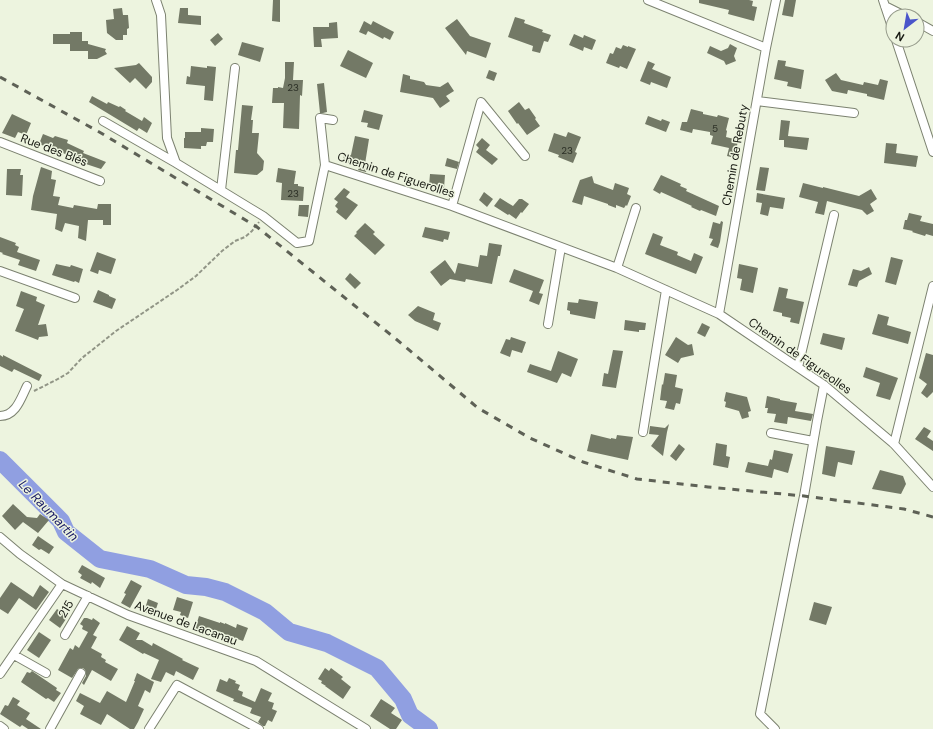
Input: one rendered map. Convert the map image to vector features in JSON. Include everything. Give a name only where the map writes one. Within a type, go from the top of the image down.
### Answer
[{"type":"street","points":[[156,0],[161,15],[167,138],[176,163]]},
{"type":"street","points":[[648,0],[766,48]]},
{"type":"street","name":"Chemin de Rebuty","points":[[719,314],[766,48],[776,0]]},
{"type":"street","points":[[899,48],[933,152]]},
{"type":"street","points":[[221,190],[235,68]]},
{"type":"street","points":[[757,101],[854,113]]},
{"type":"street","points":[[452,206],[481,102],[525,156]]},
{"type":"street","points":[[325,165],[320,118],[333,120]]},
{"type":"street","name":"Chemin de Figuerolles","points":[[103,121],[263,216],[296,243],[309,241],[325,165],[452,206],[617,268],[719,314]]},
{"type":"street","name":"Rue des Blés","points":[[0,142],[100,181]]},
{"type":"street","points":[[617,268],[636,208]]},
{"type":"street","points":[[798,367],[834,215]]},
{"type":"street","points":[[548,324],[561,247]]},
{"type":"street","points":[[0,271],[75,298]]},
{"type":"street","points":[[894,444],[933,286]]},
{"type":"street","points":[[643,432],[666,290]]},
{"type":"street","name":"Chemin de Figureolles","points":[[719,314],[824,385],[894,444],[933,487]]},
{"type":"street","points":[[775,729],[760,714],[804,496],[824,385]]},
{"type":"street","points":[[0,416],[9,414],[17,407],[27,386]]},
{"type":"street","points":[[771,433],[813,441]]},
{"type":"street","name":"Avenue de Lacanau","points":[[0,537],[20,554],[62,584],[128,615],[256,661],[366,729]]},
{"type":"street","points":[[0,674],[62,584]]},
{"type":"street","name":"215","points":[[65,635],[88,596]]},
{"type":"street","points":[[14,655],[46,673]]},
{"type":"street","points":[[50,729],[81,673]]},
{"type":"street","points":[[150,729],[177,685],[259,729]]},
{"type":"street","points":[[0,726],[4,729]]},
{"type":"path","points":[[22,397],[68,373],[82,358],[116,331],[196,276],[222,251],[235,242],[246,237],[263,216]]},
{"type":"building","points":[[273,0],[280,0],[280,22],[272,21]]},
{"type":"building","points":[[699,0],[753,1],[752,6],[757,7],[754,21],[728,14],[729,10],[699,3]]},
{"type":"building","points":[[785,0],[796,0],[793,17],[782,15]]},
{"type":"building","points":[[122,8],[123,15],[128,15],[129,28],[127,29],[127,35],[123,35],[123,40],[116,40],[107,33],[106,20],[114,19],[113,9]]},
{"type":"building","points":[[180,8],[188,8],[188,15],[201,16],[201,25],[178,23]]},
{"type":"building","points":[[515,17],[525,20],[524,23],[543,30],[542,32],[551,35],[548,42],[544,41],[540,53],[532,51],[533,46],[508,37]]},
{"type":"building","points":[[457,19],[470,36],[491,43],[486,58],[467,51],[466,55],[445,28]]},
{"type":"building","points":[[364,21],[371,25],[373,21],[394,32],[390,40],[384,37],[383,39],[368,31],[366,35],[359,32]]},
{"type":"building","points":[[337,22],[338,38],[321,39],[322,47],[314,47],[313,27],[329,27],[329,23]]},
{"type":"building","points":[[70,32],[82,32],[82,41],[88,41],[88,44],[106,49],[105,51],[107,54],[97,59],[88,59],[88,51],[70,51],[70,44],[53,44],[53,34],[70,34]]},
{"type":"building","points":[[218,33],[223,39],[215,46],[210,40]]},
{"type":"building","points":[[574,34],[583,38],[584,35],[596,40],[592,50],[584,47],[583,51],[569,45]]},
{"type":"building","points":[[242,42],[264,48],[260,62],[238,55]]},
{"type":"building","points":[[730,44],[737,48],[734,56],[736,61],[726,65],[724,61],[707,53],[710,46],[721,51],[728,48]]},
{"type":"building","points":[[623,45],[636,49],[627,69],[620,66],[619,68],[606,63],[610,53],[613,54],[616,47],[621,49]]},
{"type":"building","points":[[348,50],[373,63],[366,78],[340,66]]},
{"type":"building","points":[[778,60],[786,61],[785,66],[804,70],[801,89],[787,86],[788,82],[774,79]]},
{"type":"building","points":[[648,61],[655,64],[652,69],[671,77],[667,88],[651,82],[650,85],[640,81]]},
{"type":"building","points":[[285,62],[294,62],[293,80],[303,80],[302,96],[300,95],[299,129],[283,128],[284,103],[272,103],[273,88],[283,88],[285,78]]},
{"type":"building","points":[[139,63],[152,77],[152,82],[146,89],[135,78],[130,83],[114,68],[136,65]]},
{"type":"building","points":[[191,66],[207,68],[207,66],[216,67],[213,101],[204,100],[205,86],[186,84],[187,76],[190,77]]},
{"type":"building","points":[[489,70],[497,73],[494,81],[486,78]]},
{"type":"building","points":[[836,73],[841,80],[863,85],[864,82],[878,85],[880,79],[888,81],[884,100],[867,96],[867,94],[848,90],[847,94],[832,91],[825,80]]},
{"type":"building","points":[[403,74],[410,76],[410,79],[424,82],[426,85],[440,87],[448,82],[454,91],[446,96],[450,101],[440,108],[433,98],[400,92]]},
{"type":"building","points":[[324,83],[327,112],[320,113],[317,84]]},
{"type":"building","points":[[92,96],[107,104],[108,102],[119,107],[120,106],[126,110],[125,111],[142,121],[144,117],[152,123],[147,133],[139,128],[137,131],[89,102]]},
{"type":"building","points":[[519,102],[525,110],[529,108],[540,126],[527,135],[508,111]]},
{"type":"building","points":[[242,105],[253,106],[251,120],[253,120],[252,133],[259,133],[257,153],[264,161],[263,170],[257,175],[234,173],[236,150],[238,150]]},
{"type":"building","points":[[691,109],[703,112],[703,114],[717,117],[718,115],[729,118],[726,137],[738,140],[735,158],[727,156],[729,148],[711,144],[713,136],[710,135],[710,132],[693,129],[692,133],[680,130],[682,122],[687,122]]},
{"type":"building","points":[[364,110],[383,115],[379,130],[367,127],[368,123],[361,122]]},
{"type":"building","points":[[12,114],[31,123],[26,135],[18,132],[15,138],[2,133]]},
{"type":"building","points":[[648,116],[661,121],[662,119],[670,122],[666,132],[645,124]]},
{"type":"building","points":[[781,120],[790,121],[788,136],[809,138],[807,150],[784,147],[784,140],[779,140]]},
{"type":"building","points":[[201,128],[214,129],[213,142],[207,142],[206,146],[201,146],[201,149],[184,148],[185,132],[201,132]]},
{"type":"building","points":[[568,132],[581,137],[575,152],[577,153],[573,163],[548,151],[554,133],[566,137]]},
{"type":"building","points":[[43,134],[53,138],[55,136],[68,140],[67,143],[84,151],[83,153],[106,162],[101,169],[80,162],[63,153],[62,155],[51,151],[52,149],[39,144]]},
{"type":"building","points":[[355,136],[369,139],[365,164],[368,165],[366,172],[358,170],[360,166],[343,162],[344,154],[351,155]]},
{"type":"building","points":[[482,138],[490,145],[486,150],[498,159],[492,165],[476,152],[479,148],[476,145]]},
{"type":"building","points":[[886,143],[897,144],[896,153],[918,156],[916,167],[884,163]]},
{"type":"building","points":[[447,158],[459,162],[457,169],[445,166]]},
{"type":"building","points":[[41,167],[52,171],[51,179],[56,180],[53,196],[60,197],[58,205],[73,208],[74,205],[97,209],[98,204],[111,204],[111,225],[103,225],[103,220],[88,220],[86,241],[78,238],[79,226],[65,223],[62,232],[55,229],[57,214],[31,210],[33,196]]},
{"type":"building","points":[[760,167],[769,168],[765,191],[756,190]]},
{"type":"building","points":[[278,168],[296,171],[294,184],[304,187],[303,201],[281,200],[282,183],[276,182]]},
{"type":"building","points":[[7,169],[21,169],[20,175],[23,175],[22,196],[6,195]]},
{"type":"building","points":[[430,174],[445,175],[444,188],[429,186]]},
{"type":"building","points":[[661,175],[681,184],[680,186],[687,189],[686,191],[719,206],[716,216],[701,210],[700,211],[661,192],[660,194],[653,190]]},
{"type":"building","points":[[592,176],[594,183],[613,190],[615,183],[629,188],[627,194],[631,196],[627,206],[626,205],[624,208],[616,205],[616,208],[584,196],[582,205],[572,202],[580,180]]},
{"type":"building","points":[[803,183],[859,196],[871,189],[877,199],[870,204],[874,211],[867,215],[862,210],[827,201],[824,215],[815,213],[818,202],[799,197]]},
{"type":"building","points":[[344,188],[350,192],[346,197],[358,205],[346,220],[336,212],[338,209],[335,206],[338,202],[334,199]]},
{"type":"building","points":[[484,192],[493,199],[487,207],[479,200]]},
{"type":"building","points":[[757,193],[785,198],[783,209],[770,207],[768,216],[760,214],[762,203],[756,202]]},
{"type":"building","points":[[500,198],[513,206],[519,199],[522,199],[529,204],[516,219],[494,206]]},
{"type":"building","points":[[299,205],[309,205],[308,217],[298,216]]},
{"type":"building","points":[[909,213],[922,216],[920,221],[933,224],[933,236],[926,234],[925,236],[903,229],[905,220],[907,220]]},
{"type":"building","points":[[721,221],[723,222],[718,248],[710,245],[713,239],[709,238],[713,222],[720,224]]},
{"type":"building","points":[[365,223],[375,232],[373,234],[385,245],[375,255],[354,236]]},
{"type":"building","points":[[425,227],[450,232],[448,240],[444,239],[443,242],[422,237]]},
{"type":"building","points":[[653,233],[663,237],[660,245],[678,252],[677,255],[691,261],[694,253],[703,257],[696,274],[645,254]]},
{"type":"building","points":[[0,237],[16,243],[15,245],[19,247],[17,252],[40,260],[36,271],[18,265],[20,260],[2,254],[3,253],[0,252]]},
{"type":"building","points":[[489,243],[502,245],[492,284],[466,279],[465,282],[450,279],[441,286],[430,272],[445,260],[455,274],[458,263],[478,267],[480,255],[487,256]]},
{"type":"building","points":[[97,252],[116,259],[111,274],[99,270],[98,274],[90,271]]},
{"type":"building","points":[[891,257],[903,260],[896,285],[885,282]]},
{"type":"building","points":[[56,264],[70,267],[71,265],[83,269],[79,283],[52,275]]},
{"type":"building","points":[[739,264],[758,268],[753,293],[740,290],[742,279],[737,278]]},
{"type":"building","points":[[869,267],[872,274],[859,281],[857,287],[848,285],[853,269],[861,271]]},
{"type":"building","points":[[514,269],[544,280],[539,293],[543,294],[539,305],[529,301],[533,291],[509,282]]},
{"type":"building","points":[[350,273],[361,283],[355,289],[345,279]]},
{"type":"building","points":[[779,287],[788,289],[786,298],[804,302],[799,324],[790,322],[791,318],[782,316],[782,313],[773,311]]},
{"type":"building","points":[[98,290],[116,299],[112,309],[93,302]]},
{"type":"building","points":[[21,291],[37,297],[36,301],[45,305],[38,325],[46,324],[48,336],[39,337],[38,340],[15,331],[24,309],[16,306]]},
{"type":"building","points":[[579,299],[598,302],[595,319],[570,314],[570,311],[567,310],[568,302],[578,303]]},
{"type":"building","points":[[418,306],[435,313],[433,320],[441,323],[438,331],[415,321],[408,315]]},
{"type":"building","points":[[878,314],[889,317],[887,325],[911,332],[908,344],[872,334]]},
{"type":"building","points":[[625,320],[646,323],[645,330],[639,330],[639,332],[624,330]]},
{"type":"building","points":[[702,323],[710,327],[705,337],[697,333]]},
{"type":"building","points":[[823,333],[845,338],[842,350],[820,344]]},
{"type":"building","points":[[511,337],[526,342],[522,353],[512,350],[510,357],[500,353],[506,339],[510,340]]},
{"type":"building","points":[[676,337],[688,345],[692,344],[694,355],[681,358],[678,363],[665,355]]},
{"type":"building","points":[[613,350],[623,351],[616,388],[602,386],[604,373],[608,374]]},
{"type":"building","points":[[558,351],[578,359],[571,377],[562,373],[557,383],[527,372],[530,364],[551,371]]},
{"type":"building","points":[[926,353],[933,355],[933,392],[927,398],[921,393],[927,384],[919,378]]},
{"type":"building","points":[[0,355],[3,357],[3,355],[42,375],[39,381],[14,369],[12,372],[0,366]]},
{"type":"building","points":[[866,367],[898,378],[890,400],[876,396],[880,383],[863,377]]},
{"type":"building","points":[[665,373],[677,375],[675,387],[683,389],[680,404],[676,403],[674,410],[665,408],[667,401],[660,400]]},
{"type":"building","points":[[726,392],[747,397],[751,411],[748,412],[749,417],[742,419],[739,411],[725,407],[726,402],[724,401]]},
{"type":"building","points":[[767,396],[797,403],[795,411],[813,414],[811,421],[788,417],[787,424],[774,422],[776,414],[767,413],[768,408],[765,408]]},
{"type":"building","points":[[669,424],[663,456],[651,446],[659,435],[649,434],[650,426],[665,428]]},
{"type":"building","points":[[924,427],[931,431],[927,437],[933,441],[933,451],[915,439]]},
{"type":"building","points":[[591,434],[611,439],[616,439],[617,435],[633,437],[628,460],[587,451]]},
{"type":"building","points":[[716,443],[727,445],[726,456],[730,457],[728,468],[713,465]]},
{"type":"building","points":[[679,444],[685,449],[676,461],[670,456]]},
{"type":"building","points":[[826,446],[855,451],[852,465],[838,462],[835,477],[822,474]]},
{"type":"building","points":[[774,450],[793,454],[788,473],[774,469],[772,478],[745,472],[748,462],[768,466],[770,459],[772,460]]},
{"type":"building","points":[[880,470],[903,476],[906,484],[901,494],[872,489]]},
{"type":"building","points":[[13,504],[27,517],[37,518],[40,514],[49,520],[38,533],[23,522],[15,530],[2,516]]},
{"type":"building","points":[[38,536],[54,547],[49,554],[32,545]]},
{"type":"building","points":[[82,565],[105,578],[100,588],[92,582],[91,584],[80,578],[82,575],[78,572]]},
{"type":"building","points":[[131,580],[142,586],[130,608],[121,603],[126,594],[124,593]]},
{"type":"building","points":[[11,582],[33,597],[40,585],[49,592],[36,610],[19,598],[8,614],[0,609],[0,598]]},
{"type":"building","points":[[177,597],[193,602],[188,618],[180,615],[181,612],[173,610]]},
{"type":"building","points":[[148,599],[158,603],[154,615],[144,612]]},
{"type":"building","points":[[814,602],[832,607],[826,625],[809,620]]},
{"type":"building","points":[[57,609],[68,616],[60,628],[49,620]]},
{"type":"building","points":[[199,616],[220,623],[225,623],[236,628],[237,624],[248,628],[243,641],[208,628],[206,633],[195,629]]},
{"type":"building","points":[[84,618],[92,620],[93,618],[100,623],[93,635],[97,637],[91,648],[102,654],[101,657],[106,660],[105,662],[118,669],[111,681],[92,670],[84,685],[82,683],[86,673],[83,668],[78,669],[72,678],[58,670],[70,648],[73,650],[75,645],[79,648],[88,632],[82,629],[83,626],[80,624]]},
{"type":"building","points":[[127,626],[140,633],[136,640],[142,640],[152,646],[153,643],[199,668],[193,680],[176,671],[174,676],[166,672],[161,682],[151,679],[159,660],[144,653],[143,654],[119,640]]},
{"type":"building","points":[[39,632],[51,640],[39,658],[27,650]]},
{"type":"building","points":[[325,668],[329,671],[331,668],[343,677],[341,679],[351,687],[343,699],[321,683],[322,681],[318,679]]},
{"type":"building","points":[[32,671],[57,688],[56,690],[61,693],[54,702],[48,698],[46,699],[21,682],[27,672],[30,673]]},
{"type":"building","points":[[137,673],[154,682],[150,693],[145,690],[138,706],[144,709],[134,729],[130,729],[107,714],[101,725],[80,714],[84,706],[76,701],[80,693],[100,703],[107,691],[126,702]]},
{"type":"building","points":[[229,678],[236,681],[235,683],[240,685],[238,690],[243,692],[242,696],[255,702],[261,688],[272,693],[268,701],[274,703],[272,709],[277,711],[272,722],[268,720],[265,726],[263,726],[258,722],[261,717],[250,713],[252,708],[233,701],[234,699],[216,691],[220,679],[227,682]]},
{"type":"building","points":[[13,697],[20,701],[17,705],[30,713],[26,719],[41,729],[28,729],[22,725],[20,727],[0,714],[5,705],[8,706]]},
{"type":"building","points":[[381,699],[395,708],[391,713],[402,720],[396,729],[390,729],[370,716]]},
{"type":"waterway","name":"Le Raumartin","points":[[0,460],[61,521],[66,532],[100,559],[150,569],[186,585],[206,587],[225,592],[265,612],[289,632],[327,643],[377,668],[403,699],[410,715],[429,729]]},
{"type":"railway","points":[[0,77],[101,133],[257,227],[396,339],[478,408],[530,438],[583,462],[637,479],[804,496],[904,509],[933,517]]}]
